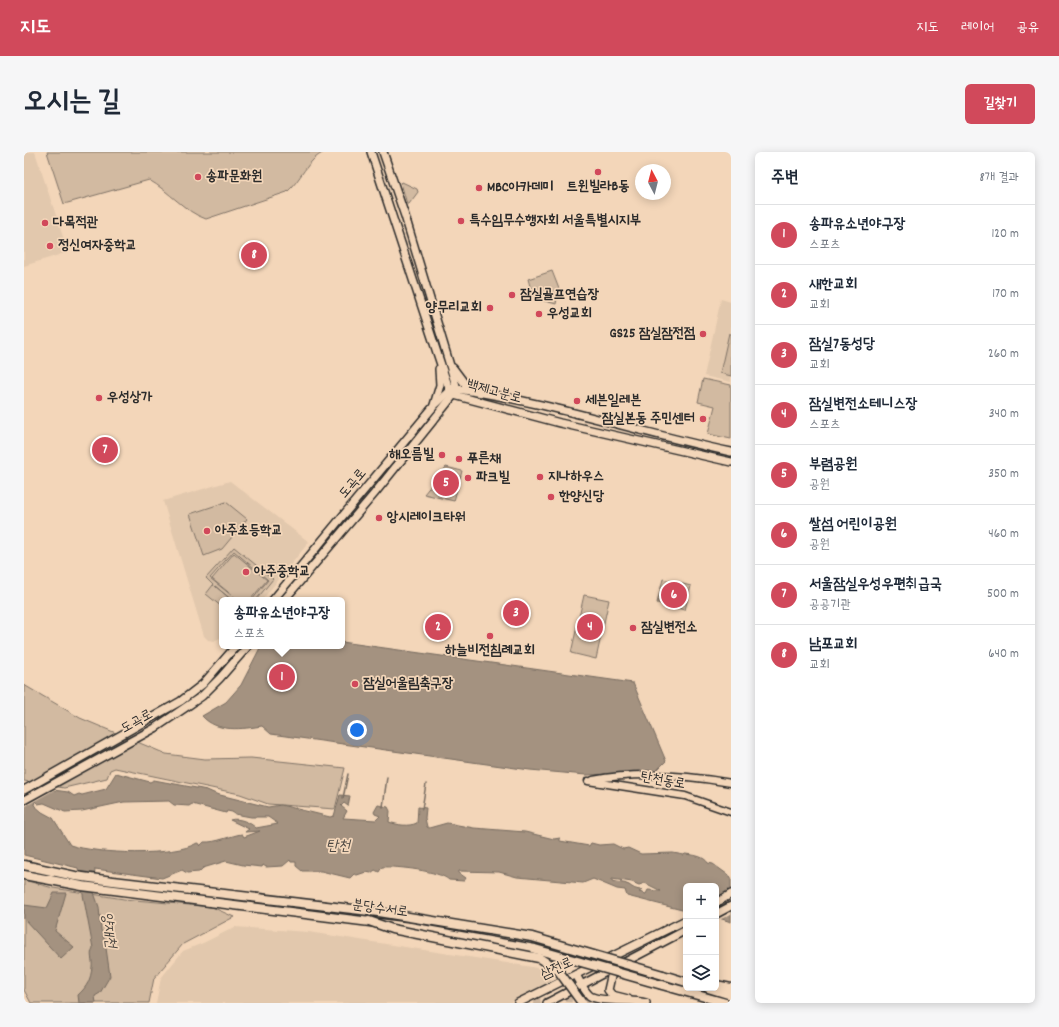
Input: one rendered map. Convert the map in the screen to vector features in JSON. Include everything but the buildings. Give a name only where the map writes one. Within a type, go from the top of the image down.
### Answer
[{"type":"highway","name":"분당수서로","points":[[24,865],[107,880],[378,912],[491,929],[532,937],[683,980]]},
{"type":"highway","name":"분당수서로","points":[[24,875],[88,887],[369,921],[470,936],[534,949],[603,966],[726,1003]]},
{"type":"highway","points":[[369,921],[392,929],[539,958],[558,970],[582,1003]]},
{"type":"highway","points":[[719,986],[731,988]]},
{"type":"highway","points":[[718,991],[731,995]]},
{"type":"main road","name":"백제고분로","points":[[371,152],[438,355],[454,391],[560,423],[731,462]]},
{"type":"main road","name":"백제고분로","points":[[383,152],[405,216],[451,364],[454,391]]},
{"type":"main road","points":[[434,406],[440,386],[438,355]]},
{"type":"main road","points":[[451,364],[465,384],[484,393]]},
{"type":"main road","name":"백제고분로","points":[[454,391],[484,393],[564,411],[685,443],[731,452]]},
{"type":"main road","name":"도곡로","points":[[275,597],[434,406],[454,391]]},
{"type":"main road","name":"도곡로","points":[[288,597],[454,391]]},
{"type":"main road","name":"도곡로","points":[[24,790],[181,701],[203,684],[233,649]]},
{"type":"main road","name":"도곡로","points":[[24,800],[155,728],[202,696],[245,649]]},
{"type":"main road","points":[[719,901],[731,894]]},
{"type":"main road","points":[[719,912],[731,906]]},
{"type":"main road","name":"삼전로","points":[[518,1003],[683,922]]},
{"type":"main road","name":"삼전로","points":[[547,1003],[683,932]]},
{"type":"main road","points":[[614,967],[608,984],[609,993],[646,1003]]},
{"type":"main road","points":[[576,974],[590,996],[595,999],[608,1001],[638,1001]]},
{"type":"main road","points":[[568,978],[574,988],[587,1003]]},
{"type":"main road","points":[[630,1003],[638,1001]]},
{"type":"street","name":"탄천동로","points":[[731,783],[671,775],[610,777],[588,781],[685,796],[731,812]]},
{"type":"shaded area","points":[[24,152],[35,152],[68,252],[24,266]]},
{"type":"shaded area","points":[[47,152],[324,152],[313,160],[287,192],[206,219],[191,212],[149,180],[64,204]]},
{"type":"shaded area","points":[[402,182],[417,189],[418,192],[409,204],[407,204]]},
{"type":"shaded area","points":[[552,271],[559,289],[556,304],[536,298],[528,279]]},
{"type":"shaded area","points":[[721,299],[731,302],[731,382],[704,376]]},
{"type":"shaded area","points":[[729,333],[731,334],[731,376],[720,373]]},
{"type":"shaded area","points":[[703,379],[731,385],[731,439],[708,434],[715,406],[698,402]]},
{"type":"shaded area","points":[[446,467],[462,471],[454,501],[424,494]]},
{"type":"shaded area","points":[[230,481],[309,542],[264,597],[219,597],[219,638],[214,641],[208,640],[204,636],[163,501]]},
{"type":"shaded area","points":[[226,502],[247,519],[222,549],[204,556],[190,514]]},
{"type":"shaded area","points":[[234,547],[273,579],[258,597],[254,597],[268,580],[234,551],[210,578],[233,597],[228,597],[215,586],[228,597],[219,597],[219,605],[206,594],[213,585],[206,578]]},
{"type":"shaded area","points":[[234,553],[267,580],[253,597],[234,597],[212,579]]},
{"type":"shaded area","points":[[663,579],[691,586],[685,610],[657,603]]},
{"type":"shaded area","points":[[584,595],[609,600],[596,659],[571,653]]},
{"type":"shaded area","points":[[24,685],[80,718],[166,754],[205,759],[251,758],[345,768],[335,809],[268,804],[240,794],[115,768],[110,770],[107,778],[64,788],[24,781]]},
{"type":"shaded area","points":[[24,880],[53,888],[124,899],[212,907],[234,917],[183,944],[154,978],[149,1003],[31,1003],[24,990]]},
{"type":"shaded area","points":[[235,927],[309,932],[526,966],[542,969],[552,982],[509,1003],[156,1003],[161,978],[183,951]]},
{"type":"water","points":[[345,642],[633,683],[666,761],[655,772],[586,775],[530,770],[271,734],[262,726],[238,729],[222,727],[215,725],[202,716],[226,702],[241,685],[259,649],[345,649]]},
{"type":"water","name":"탄천","points":[[116,773],[150,782],[154,780],[207,790],[216,794],[268,807],[281,805],[330,817],[334,816],[340,795],[350,796],[348,806],[344,803],[341,806],[347,811],[343,818],[376,820],[380,816],[374,812],[378,805],[388,807],[390,811],[389,822],[399,825],[410,825],[417,823],[418,807],[426,808],[425,818],[427,827],[429,828],[447,823],[474,828],[525,832],[554,839],[560,838],[560,841],[589,846],[591,843],[599,845],[613,844],[623,849],[628,848],[641,854],[673,853],[695,855],[701,857],[708,863],[713,864],[731,877],[731,922],[719,918],[719,883],[683,883],[683,910],[627,896],[625,890],[617,889],[593,879],[583,883],[517,877],[499,872],[459,871],[459,873],[466,878],[464,881],[449,880],[437,874],[417,870],[397,867],[382,867],[379,872],[375,870],[371,873],[366,872],[357,875],[354,874],[350,878],[321,871],[302,871],[296,866],[296,862],[291,862],[290,860],[283,866],[266,867],[263,865],[262,867],[243,865],[226,861],[203,868],[199,872],[187,873],[182,870],[162,878],[95,869],[93,890],[99,907],[101,930],[105,941],[110,976],[100,993],[95,996],[96,1003],[79,1003],[78,995],[86,986],[91,975],[91,953],[93,948],[78,868],[24,855],[24,786],[68,792],[74,796],[79,794],[82,795],[106,789]],"holes":[[[35,801],[38,804],[44,803],[65,812],[82,811],[124,802],[169,801],[174,805],[189,806],[192,804],[226,813],[227,811],[251,817],[268,817],[278,824],[256,828],[244,821],[233,819],[230,820],[249,829],[245,832],[260,831],[244,837],[242,834],[204,842],[200,846],[200,844],[197,843],[172,850],[135,853],[116,852],[70,845],[53,818],[42,812],[34,805]],[[612,879],[632,882],[639,885],[645,883],[661,891],[648,890],[646,894],[639,892],[642,890],[635,889],[625,883],[612,881]]]},
{"type":"water","points":[[54,893],[66,893],[55,931],[74,947],[61,959],[24,919],[24,905],[47,908]]},
{"type":"pier","points":[[24,784],[54,788],[56,789],[24,807]]},
{"type":"pier","points":[[731,889],[731,914],[719,920],[719,919],[719,895]]},
{"type":"waterway","points":[[343,798],[348,774]]},
{"type":"waterway","points":[[383,807],[387,777]]},
{"type":"waterway","points":[[422,809],[426,784]]},
{"type":"tunnel","points":[[534,1003],[559,998],[598,1001]]},
{"type":"place","name":"트윈빌라B동","points":[[598,172]]},
{"type":"place","name":"송파문화원","points":[[198,177]]},
{"type":"place","name":"MBC아카데미","points":[[479,188]]},
{"type":"place","name":"특수임무수행자회 서울특별시지부","points":[[461,221]]},
{"type":"place","name":"다목적관","points":[[45,223]]},
{"type":"place","name":"정신여자중학교","points":[[50,246]]},
{"type":"place","name":"남포교회","points":[[254,255]]},
{"type":"place","name":"잠실골프연습장","points":[[512,295]]},
{"type":"place","name":"양무리교회","points":[[490,308]]},
{"type":"place","name":"우성교회","points":[[539,314]]},
{"type":"place","name":"GS25 잠실잠전점","points":[[703,334]]},
{"type":"place","name":"우성상가","points":[[99,398]]},
{"type":"place","name":"세븐일레븐","points":[[577,401]]},
{"type":"place","name":"잠실본동 주민센터","points":[[703,419]]},
{"type":"place","name":"서울잠실우성우편취급국","points":[[105,450]]},
{"type":"place","name":"해오름빌","points":[[442,455]]},
{"type":"place","name":"푸른채","points":[[459,459]]},
{"type":"place","name":"지나하우스","points":[[540,477]]},
{"type":"place","name":"파크빌","points":[[468,478]]},
{"type":"place","name":"부렴공원","points":[[446,483]]},
{"type":"place","name":"한양신당","points":[[551,497]]},
{"type":"place","name":"앙시레이크타워","points":[[379,518]]},
{"type":"place","name":"아주초등학교","points":[[207,531]]},
{"type":"place","name":"아주중학교","points":[[246,572]]},
{"type":"place","name":"쌀섬 어린이공원","points":[[674,595]]},
{"type":"place","name":"잠실7동성당","points":[[516,613]]},
{"type":"place","name":"새한교회","points":[[438,627]]},
{"type":"place","name":"잠실변전소테니스장","points":[[590,627]]},
{"type":"place","name":"잠실변전소","points":[[633,628]]},
{"type":"place","name":"하늘비전침례교회","points":[[490,636]]},
{"type":"place","name":"송파유소년야구장","points":[[282,677]]},
{"type":"place","name":"잠실어울림축구장","points":[[355,684]]},
{"type":"water label","name":"양재천","points":[[108,930]]}]
